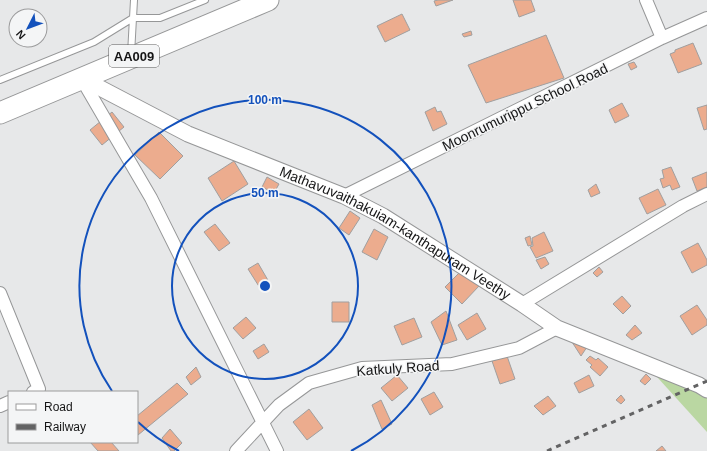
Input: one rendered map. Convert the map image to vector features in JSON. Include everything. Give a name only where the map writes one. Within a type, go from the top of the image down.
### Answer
[{"type":"highway","name":"AA009","points":[[0,113],[268,0]]},
{"type":"street","points":[[646,0],[662,38]]},
{"type":"street","name":"Moonrumurippu School Road","points":[[344,196],[662,38],[707,18]]},
{"type":"street","points":[[81,78],[151,198],[277,451]]},
{"type":"street","name":"Mathavuvaithakuiam-kanthapuram Veethy","points":[[81,78],[188,134],[344,196],[383,216],[522,304],[557,328],[692,382],[707,390]]},
{"type":"street","points":[[522,304],[683,206],[707,194]]},
{"type":"street","points":[[0,293],[39,389],[35,391]]},
{"type":"street","name":"Katkuly Road","points":[[236,451],[279,405],[310,383],[362,368],[452,364],[519,348],[557,328]]},
{"type":"lane","points":[[131,57],[134,0]]},
{"type":"lane","points":[[0,80],[94,42],[133,18],[160,18],[205,0]]},
{"type":"green space","points":[[648,367],[707,395],[707,432]]},
{"type":"building","points":[[453,0],[436,6],[434,1]]},
{"type":"building","points":[[513,0],[531,0],[535,11],[519,17]]},
{"type":"building","points":[[402,14],[410,30],[385,42],[377,26]]},
{"type":"building","points":[[471,31],[472,35],[464,37],[462,34]]},
{"type":"building","points":[[546,35],[564,78],[486,103],[468,65]]},
{"type":"building","points":[[693,43],[702,64],[678,73],[670,54],[675,52],[675,50]]},
{"type":"building","points":[[634,62],[637,67],[631,70],[628,64]]},
{"type":"building","points":[[622,103],[629,116],[615,123],[609,110]]},
{"type":"building","points":[[707,105],[707,129],[704,130],[697,108]]},
{"type":"building","points":[[435,107],[437,112],[441,111],[447,124],[433,131],[425,112]]},
{"type":"building","points":[[112,112],[124,127],[102,145],[90,130]]},
{"type":"building","points":[[159,132],[183,156],[160,179],[135,155]]},
{"type":"building","points":[[234,161],[248,184],[222,201],[208,178]]},
{"type":"building","points":[[671,167],[680,187],[672,190],[670,185],[663,188],[660,179],[664,178],[662,170]]},
{"type":"building","points":[[707,172],[707,187],[697,191],[692,178]]},
{"type":"building","points":[[267,177],[279,184],[274,193],[262,187]]},
{"type":"building","points":[[596,184],[600,193],[591,197],[588,190]]},
{"type":"building","points":[[658,189],[666,205],[647,214],[639,198]]},
{"type":"building","points":[[350,211],[360,218],[349,235],[339,228]]},
{"type":"building","points":[[215,224],[230,243],[219,251],[204,232]]},
{"type":"building","points":[[374,229],[388,237],[377,260],[362,252]]},
{"type":"building","points":[[544,232],[553,251],[536,258],[530,247],[533,246],[532,238]]},
{"type":"building","points":[[530,236],[532,245],[528,246],[525,238]]},
{"type":"building","points":[[698,243],[707,260],[707,265],[692,273],[681,252]]},
{"type":"building","points":[[545,257],[549,264],[541,269],[536,260]]},
{"type":"building","points":[[258,263],[269,282],[260,288],[248,269]]},
{"type":"building","points":[[599,267],[603,272],[597,277],[593,273]]},
{"type":"building","points":[[462,270],[479,286],[462,304],[445,287]]},
{"type":"building","points":[[622,296],[631,306],[623,314],[613,304]]},
{"type":"building","points":[[332,302],[349,302],[349,322],[332,322]]},
{"type":"building","points":[[697,305],[707,320],[707,325],[692,335],[680,316]]},
{"type":"building","points":[[446,311],[457,340],[442,345],[431,322]]},
{"type":"building","points":[[477,313],[486,329],[467,340],[458,325]]},
{"type":"building","points":[[246,317],[256,328],[243,339],[233,328]]},
{"type":"building","points":[[414,318],[422,337],[402,345],[394,326]]},
{"type":"building","points":[[635,325],[642,333],[632,340],[626,335]]},
{"type":"building","points":[[572,342],[589,344],[581,356]]},
{"type":"building","points":[[264,344],[269,352],[258,359],[253,351]]},
{"type":"building","points":[[507,356],[515,379],[500,384],[492,361]]},
{"type":"building","points":[[590,356],[596,360],[598,358],[608,367],[600,376],[590,367],[592,365],[586,360]]},
{"type":"building","points":[[196,367],[201,377],[191,385],[186,377]]},
{"type":"building","points":[[646,374],[651,379],[645,385],[640,381]]},
{"type":"building","points":[[397,375],[408,388],[392,401],[381,388]]},
{"type":"building","points":[[589,375],[594,386],[579,393],[574,383]]},
{"type":"building","points":[[177,383],[188,394],[138,435],[138,415]]},
{"type":"building","points":[[434,392],[443,407],[430,415],[421,399]]},
{"type":"building","points":[[621,395],[625,400],[621,404],[616,400]]},
{"type":"building","points":[[548,396],[556,406],[543,415],[534,406]]},
{"type":"building","points":[[381,400],[392,424],[382,429],[372,405]]},
{"type":"building","points":[[309,409],[323,428],[307,440],[293,422]]},
{"type":"building","points":[[170,429],[182,443],[174,451],[171,451],[162,438]]},
{"type":"building","points":[[91,443],[112,443],[119,451],[98,451]]},
{"type":"building","points":[[662,446],[666,451],[656,451]]},
{"type":"railway","points":[[547,451],[707,381]]}]
